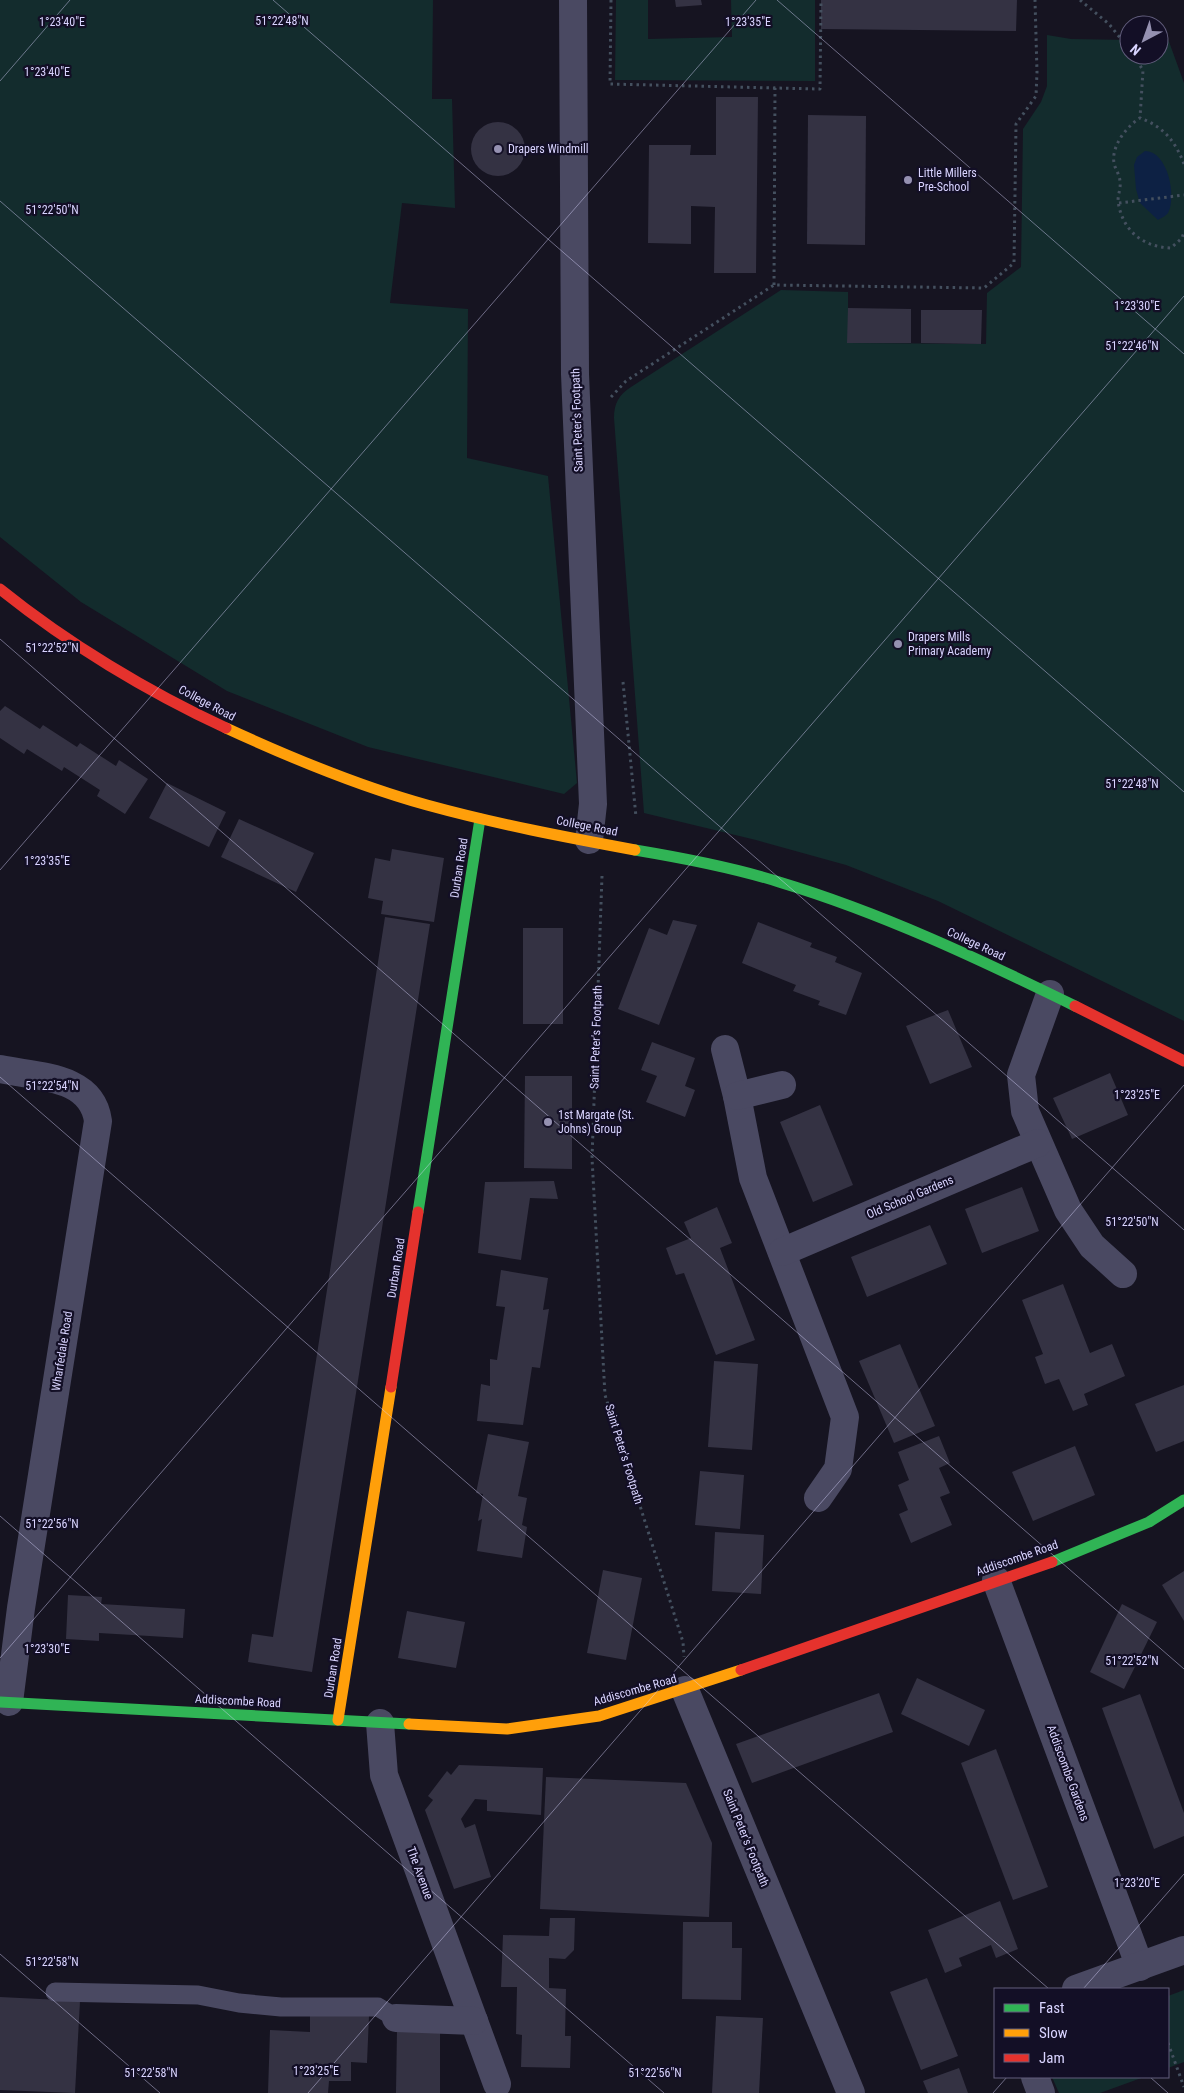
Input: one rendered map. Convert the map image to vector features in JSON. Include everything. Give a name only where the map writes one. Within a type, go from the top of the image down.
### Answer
[{"type":"street","name":"Saint Peter's Footpath","points":[[573,0],[574,374],[593,804],[589,840]]},
{"type":"street","name":"College Road","points":[[0,589],[127,677],[249,740],[347,781],[480,819],[589,840],[774,881],[851,905],[950,947],[1050,994],[1184,1061]]},
{"type":"street","name":"Durban Road","points":[[338,1720],[480,819]]},
{"type":"street","points":[[1050,994],[1021,1075],[1025,1110],[1068,1210],[1092,1246],[1123,1274]]},
{"type":"street","points":[[725,1049],[738,1096],[753,1178],[845,1416],[838,1469],[818,1498]]},
{"type":"street","name":"Wharfedale Road","points":[[0,1069],[75,1086],[92,1099],[98,1121],[5,1702]]},
{"type":"street","points":[[738,1096],[782,1085]]},
{"type":"street","name":"Old School Gardens","points":[[782,1252],[1038,1143]]},
{"type":"street","name":"Addiscombe Road","points":[[5,1702],[507,1729],[599,1716],[685,1690],[1077,1552],[1150,1522],[1184,1500]]},
{"type":"street","name":"Addiscombe Gardens","points":[[996,1580],[1140,1967]]},
{"type":"street","name":"Saint Peter's Footpath","points":[[685,1690],[852,2093]]},
{"type":"street","name":"The Avenue","points":[[380,1723],[384,1775],[497,2084]]},
{"type":"street","points":[[1079,1988],[1184,1950]]},
{"type":"street","points":[[396,2018],[474,2021]]},
{"type":"street","points":[[1035,2078],[1040,2093]]},
{"type":"lane","points":[[55,1992],[198,1995],[239,2003],[281,2007],[378,2007],[396,2018]]},
{"type":"path","points":[[611,0],[610,84],[820,89],[821,0]]},
{"type":"path","points":[[609,403],[611,394],[626,381],[774,285],[984,288],[1014,263],[1016,124],[1036,96],[1035,0]]},
{"type":"path","points":[[1080,0],[1109,24],[1119,37]]},
{"type":"path","points":[[1140,65],[1143,70],[1140,118]]},
{"type":"path","points":[[774,285],[775,88]]},
{"type":"path","points":[[1140,118],[1154,124],[1171,137],[1184,164]]},
{"type":"path","points":[[1140,118],[1131,123],[1118,142],[1114,162],[1120,181],[1118,203],[1129,229],[1147,245],[1170,248],[1182,238],[1184,232]]},
{"type":"path","points":[[1118,203],[1184,194]]},
{"type":"path","points":[[622,674],[636,818]]},
{"type":"path","name":"Saint Peter's Footpath","points":[[611,877],[602,876],[600,898],[592,1158],[605,1395],[683,1642],[685,1690]]},
{"type":"path","points":[[1169,2047],[1184,2087]]},
{"type":"green space","points":[[0,0],[433,0],[432,99],[452,99],[455,208],[402,203],[390,303],[468,309],[467,458],[548,476],[577,783],[564,794],[368,747],[227,691],[81,602],[0,537]]},
{"type":"green space","points":[[616,0],[648,0],[648,39],[732,37],[731,0],[815,0],[815,81],[615,80]]},
{"type":"green space","name":"Drapers Mills Primary Academy","points":[[1047,35],[1071,39],[1119,40],[1119,65],[1169,65],[1169,42],[1184,83],[1184,1021],[938,901],[846,865],[756,840],[644,813],[614,418],[618,400],[631,387],[781,290],[848,292],[848,343],[986,344],[987,293],[1021,267],[1023,129],[1041,102],[1047,86]]},
{"type":"green space","points":[[1184,1990],[1184,2062],[1169,2068],[1169,1996]]},
{"type":"green space","points":[[1052,2078],[1141,2078],[1100,2093],[1059,2093]]},
{"type":"water","points":[[1145,151],[1153,153],[1160,158],[1165,166],[1171,186],[1171,206],[1168,213],[1158,220],[1140,203],[1136,189],[1134,165],[1137,157]]},
{"type":"building","points":[[675,0],[701,0],[702,5],[676,7]]},
{"type":"building","points":[[821,0],[1017,0],[1016,31],[821,29]]},
{"type":"building","points":[[716,97],[758,97],[756,273],[714,273],[715,207],[691,206],[691,244],[648,243],[649,145],[691,145],[690,155],[716,155]]},
{"type":"building","points":[[808,115],[866,116],[865,245],[807,244]]},
{"type":"building","name":"Drapers Windmill","points":[[493,122],[503,122],[513,126],[521,134],[525,149],[521,164],[513,172],[503,176],[493,176],[483,172],[475,164],[471,154],[471,144],[475,134],[483,126]]},
{"type":"building","points":[[848,308],[911,309],[911,343],[847,343]]},
{"type":"building","points":[[921,310],[982,310],[981,344],[921,343]]},
{"type":"building","points":[[5,706],[40,729],[43,725],[77,747],[80,743],[116,766],[119,760],[148,779],[125,814],[97,796],[100,790],[64,767],[62,771],[27,749],[24,754],[0,738],[0,711]]},
{"type":"building","points":[[167,783],[226,812],[209,847],[149,818]]},
{"type":"building","points":[[239,819],[314,853],[296,892],[221,857]]},
{"type":"building","points":[[392,849],[444,858],[434,922],[381,914],[383,901],[368,898],[375,858],[390,861]]},
{"type":"building","points":[[385,917],[430,924],[312,1672],[248,1662],[252,1634],[273,1637]]},
{"type":"building","points":[[673,920],[697,925],[659,1025],[618,1009],[649,928],[667,935]]},
{"type":"building","points":[[758,922],[812,943],[810,947],[837,957],[835,962],[862,973],[846,1015],[818,1005],[820,1001],[793,991],[796,985],[742,963]]},
{"type":"building","points":[[523,928],[563,928],[563,1024],[523,1024]]},
{"type":"building","points":[[948,1010],[972,1067],[930,1084],[906,1026]]},
{"type":"building","points":[[652,1042],[695,1058],[685,1086],[695,1090],[685,1117],[646,1102],[657,1076],[641,1070]]},
{"type":"building","points":[[1110,1073],[1128,1115],[1072,1139],[1053,1098]]},
{"type":"building","name":"1st Margate (St. Johns) Group","points":[[525,1076],[572,1076],[572,1169],[524,1168]]},
{"type":"building","points":[[820,1105],[853,1185],[813,1202],[780,1122]]},
{"type":"building","points":[[554,1181],[558,1199],[530,1198],[521,1260],[478,1253],[485,1182]]},
{"type":"building","points":[[1022,1187],[1039,1231],[982,1253],[965,1209]]},
{"type":"building","points":[[717,1207],[732,1243],[720,1248],[755,1340],[716,1355],[684,1273],[676,1275],[666,1248],[691,1238],[684,1222]]},
{"type":"building","points":[[930,1225],[947,1264],[867,1297],[851,1257]]},
{"type":"building","points":[[501,1270],[548,1278],[543,1310],[549,1309],[540,1368],[532,1367],[523,1425],[477,1421],[481,1384],[490,1386],[490,1359],[497,1360],[505,1307],[496,1306]]},
{"type":"building","points":[[1063,1284],[1090,1353],[1112,1344],[1125,1376],[1084,1394],[1088,1405],[1073,1411],[1059,1379],[1045,1384],[1035,1357],[1043,1354],[1022,1300]]},
{"type":"building","points":[[900,1344],[935,1426],[894,1443],[859,1361]]},
{"type":"building","points":[[714,1361],[758,1364],[752,1450],[708,1447]]},
{"type":"building","points":[[1184,1385],[1184,1441],[1156,1452],[1135,1404]]},
{"type":"building","points":[[488,1434],[529,1442],[518,1496],[527,1498],[522,1525],[527,1527],[522,1558],[477,1551],[482,1519],[478,1521],[483,1494],[476,1493]]},
{"type":"building","points":[[939,1436],[950,1463],[939,1468],[950,1493],[940,1497],[952,1525],[911,1543],[899,1514],[908,1510],[898,1485],[909,1480],[898,1452]]},
{"type":"building","points":[[1075,1446],[1095,1495],[1033,1521],[1012,1472]]},
{"type":"building","points":[[700,1471],[744,1475],[740,1529],[695,1525]]},
{"type":"building","points":[[715,1532],[764,1535],[761,1594],[712,1591]]},
{"type":"building","points":[[603,1570],[642,1578],[626,1660],[587,1653]]},
{"type":"building","points":[[1184,1571],[1184,1621],[1162,1585]]},
{"type":"building","points":[[68,1595],[102,1597],[101,1604],[185,1609],[183,1638],[99,1633],[99,1641],[66,1639]]},
{"type":"building","points":[[1122,1604],[1157,1622],[1124,1689],[1090,1672]]},
{"type":"building","points":[[407,1611],[465,1622],[456,1668],[398,1658]]},
{"type":"building","points":[[917,1678],[985,1710],[969,1746],[901,1714]]},
{"type":"building","points":[[879,1693],[893,1732],[752,1783],[736,1744]]},
{"type":"building","points":[[1140,1694],[1184,1813],[1184,1836],[1154,1849],[1102,1708]]},
{"type":"building","points":[[996,1749],[1048,1887],[1013,1900],[961,1763]]},
{"type":"building","points":[[459,1765],[543,1768],[541,1815],[487,1811],[487,1800],[475,1799],[461,1819],[465,1828],[475,1824],[491,1877],[454,1889],[425,1810],[433,1800],[428,1796],[447,1771],[451,1775]]},
{"type":"building","points":[[546,1777],[686,1783],[712,1843],[709,1917],[540,1909]]},
{"type":"building","points":[[1000,1901],[1018,1949],[996,1958],[991,1945],[959,1958],[962,1966],[945,1973],[928,1930]]},
{"type":"building","points":[[550,1918],[575,1918],[574,1950],[565,1959],[549,1958],[549,1988],[566,1989],[565,2036],[571,2036],[570,2068],[521,2067],[522,2035],[516,2034],[517,1987],[501,1987],[503,1935],[549,1936]]},
{"type":"building","points":[[683,1922],[732,1922],[732,1948],[742,1948],[741,2000],[682,1999]]},
{"type":"building","points":[[927,1978],[958,2056],[921,2070],[890,1992]]},
{"type":"building","points":[[0,1997],[80,2001],[75,2093],[0,2090]]},
{"type":"building","points":[[310,2014],[369,2016],[367,2063],[351,2062],[351,2081],[329,2081],[328,2093],[268,2093],[270,2030],[310,2032]]},
{"type":"building","points":[[716,2016],[763,2018],[759,2093],[712,2093]]},
{"type":"building","points":[[397,2030],[440,2030],[440,2093],[396,2093]]},
{"type":"building","points":[[959,2068],[968,2093],[928,2093],[923,2081]]},
{"type":"traffic: fast","points":[[418,1212],[480,819]]},
{"type":"traffic: fast","points":[[635,850],[725,867],[817,894],[930,938],[1075,1006]]},
{"type":"traffic: fast","points":[[1052,1562],[1149,1522],[1184,1500]]},
{"type":"traffic: fast","points":[[0,1702],[409,1724]]},
{"type":"traffic: slow","points":[[226,728],[325,771],[401,797],[505,824],[635,850]]},
{"type":"traffic: slow","points":[[338,1720],[391,1387]]},
{"type":"traffic: slow","points":[[409,1724],[507,1729],[599,1716],[741,1670]]},
{"type":"traffic: jam","points":[[0,589],[80,647],[109,665],[167,699],[226,728]]},
{"type":"traffic: jam","points":[[1075,1006],[1184,1061]]},
{"type":"traffic: jam","points":[[391,1387],[418,1212]]},
{"type":"traffic: jam","points":[[741,1670],[1052,1562]]},
{"type":"place","name":"Drapers Windmill","points":[[498,149]]},
{"type":"place","name":"Little Millers Pre-School","points":[[908,180]]},
{"type":"place","name":"Drapers Mills Primary Academy","points":[[898,644]]},
{"type":"place","name":"1st Margate (St. Johns) Group","points":[[548,1122]]}]
